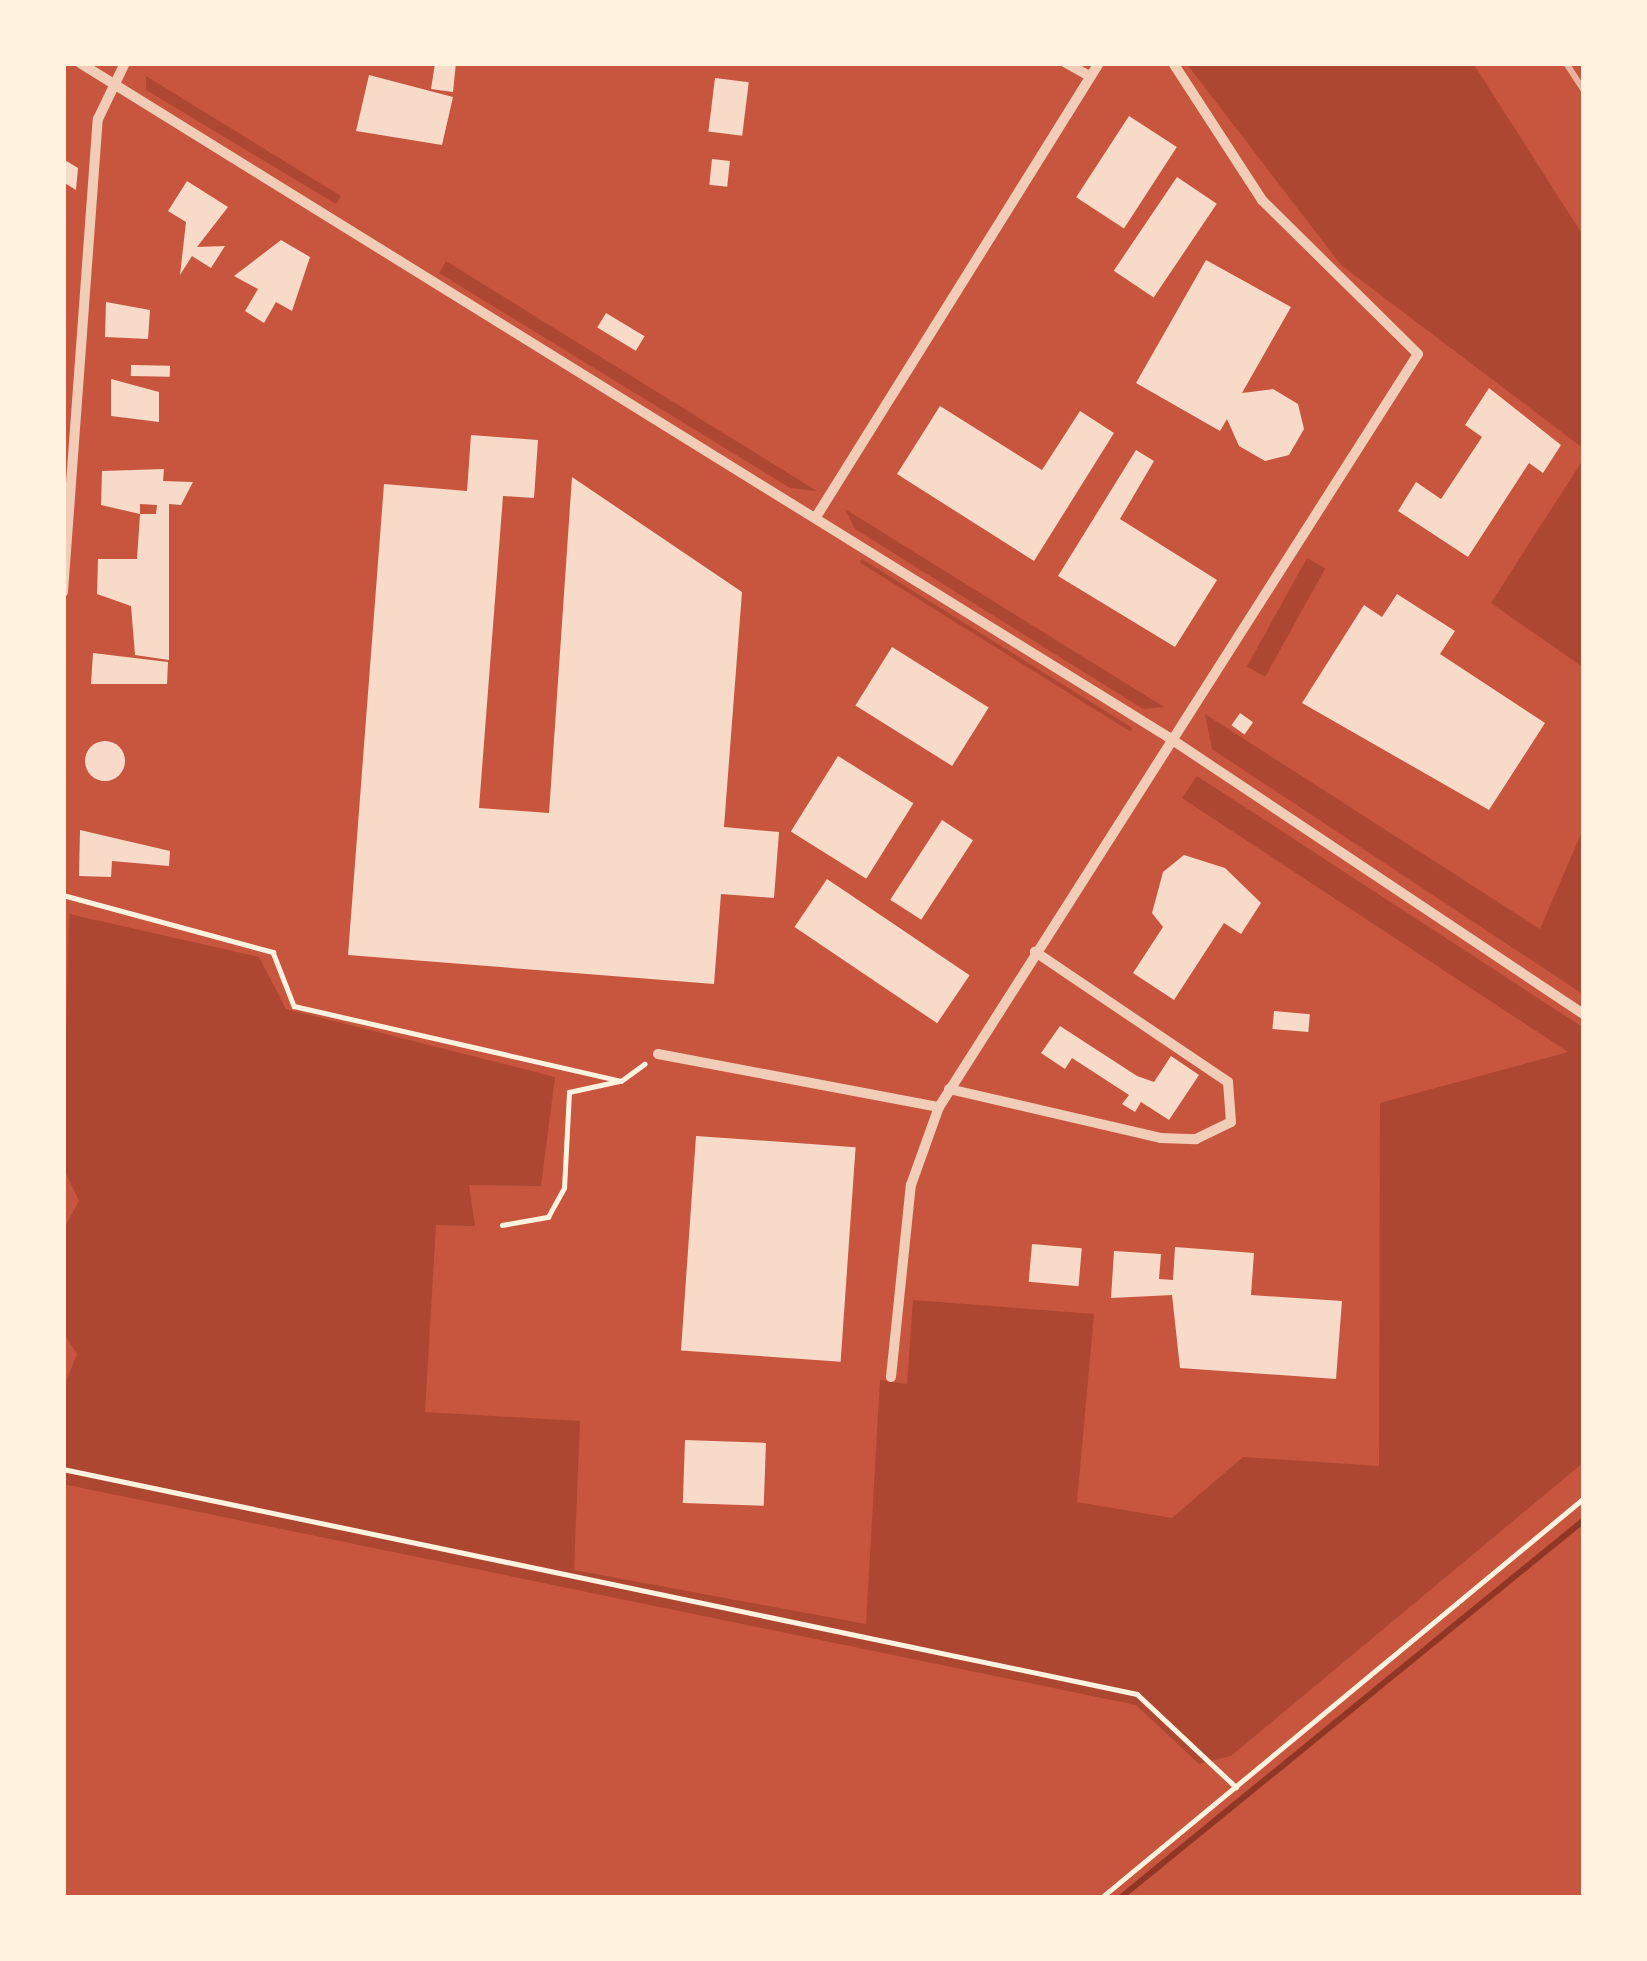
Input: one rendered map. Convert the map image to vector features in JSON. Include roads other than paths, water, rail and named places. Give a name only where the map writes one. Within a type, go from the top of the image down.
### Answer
[{"type":"street","points":[[80,63],[1168,737],[1584,1014]]},
{"type":"street","points":[[63,592],[98,119],[125,63]]},
{"type":"street","points":[[1066,63],[1089,76]]},
{"type":"street","points":[[816,518],[1099,63]]},
{"type":"street","points":[[891,1377],[911,1185],[939,1107],[1168,737],[1418,354],[1262,200],[1173,63]]},
{"type":"street","points":[[949,1089],[1161,1138],[1196,1139],[1231,1122],[1228,1082],[1035,952]]},
{"type":"street","points":[[658,1054],[939,1107]]},
{"type":"waterway","points":[[1120,1898],[1584,1520]]},
{"type":"railway","points":[[1566,63],[1584,91]]}]
